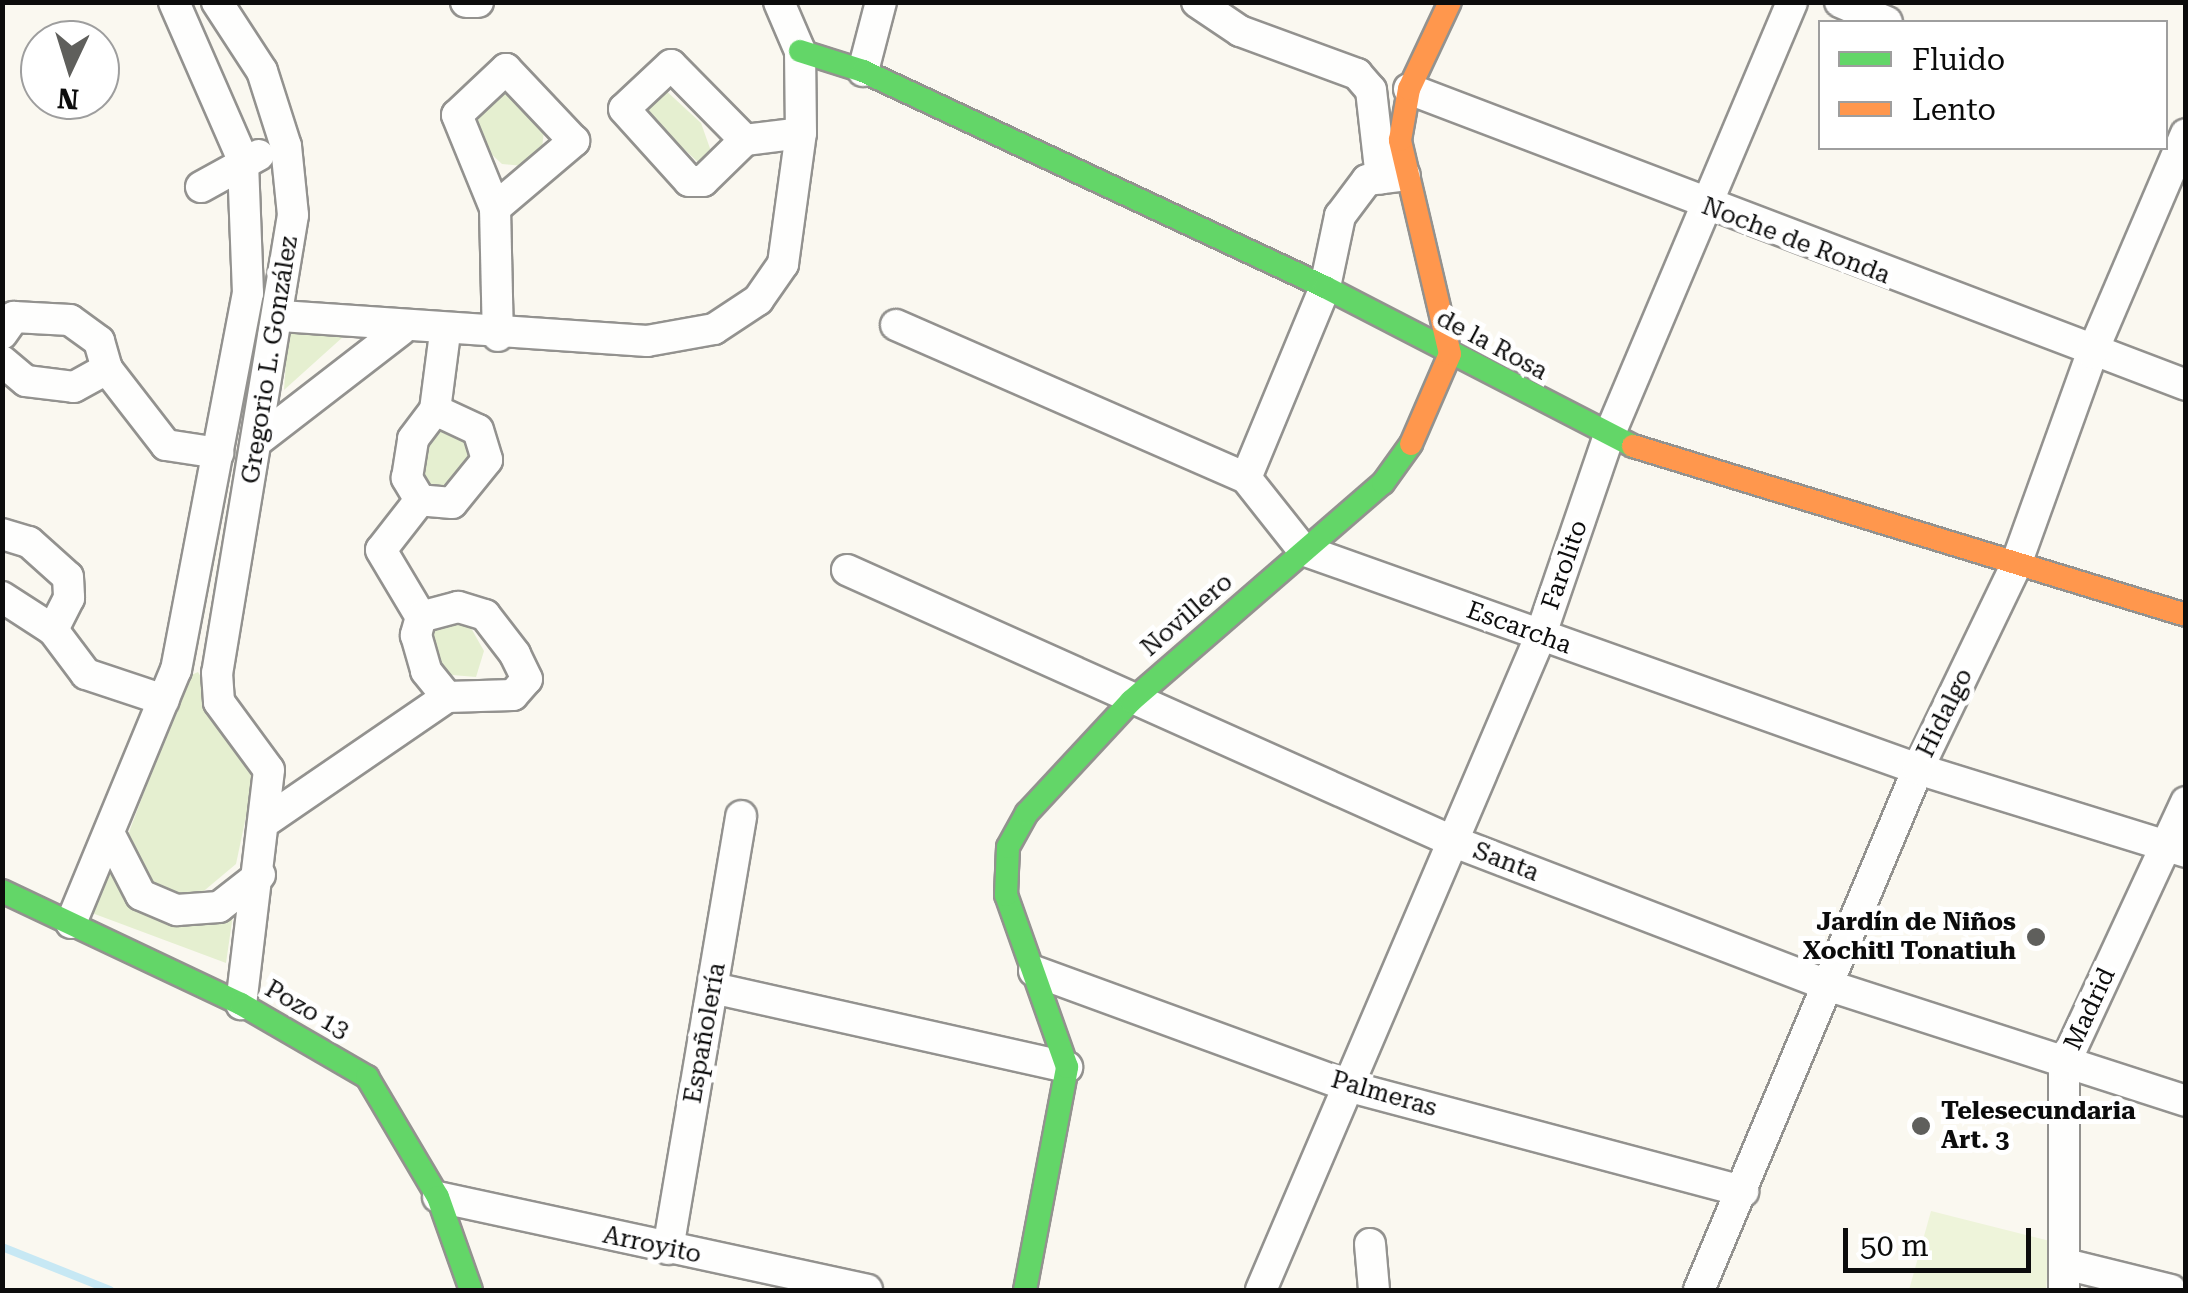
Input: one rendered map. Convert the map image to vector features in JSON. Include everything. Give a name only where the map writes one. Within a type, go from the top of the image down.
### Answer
[{"type":"street","name":"Gregorio L. González","points":[[71,923],[111,837],[176,670],[252,251],[243,160],[174,2]]},
{"type":"street","name":"Gregorio L. González","points":[[217,2],[262,71],[286,146],[294,215],[281,316],[217,673],[219,702],[269,770],[269,819],[241,1004]]},
{"type":"street","points":[[466,2],[478,2]]},
{"type":"street","points":[[281,316],[401,330],[647,341],[714,329],[758,300],[783,264],[801,133],[800,50],[780,2]]},
{"type":"street","points":[[863,71],[881,2]]},
{"type":"street","points":[[1196,2],[1240,32],[1357,74],[1371,90],[1393,177],[1450,354]]},
{"type":"street","points":[[1393,177],[1410,89],[1450,2]]},
{"type":"street","name":"Farolito","points":[[1260,1290],[1352,1087],[1540,637],[1608,438],[1792,2]]},
{"type":"street","points":[[1840,2],[1881,20]]},
{"type":"street","name":"de la Rosa","points":[[800,50],[863,71],[1325,287],[1608,438],[2016,567],[2186,615]]},
{"type":"street","name":"Noche de Ronda","points":[[1410,89],[1707,207],[2186,385]]},
{"type":"street","points":[[745,140],[801,133]]},
{"type":"street","name":"Hidalgo","points":[[1699,1290],[1918,769],[2016,567],[2092,353],[2179,143]]},
{"type":"street","points":[[200,187],[243,160],[286,146]]},
{"type":"street","points":[[1246,478],[1325,287],[1340,216],[1368,180],[1393,177]]},
{"type":"street","points":[[494,208],[498,336]]},
{"type":"street","points":[[2,334],[14,317],[70,320],[98,341],[107,369],[166,445],[218,453]]},
{"type":"street","points":[[896,325],[1246,478],[1303,550]]},
{"type":"street","points":[[256,442],[401,330]]},
{"type":"street","points":[[420,500],[407,478],[412,439],[435,410],[445,333]]},
{"type":"street","name":"Novillero","points":[[1025,1290],[1067,1067],[1006,895],[1008,848],[1027,813],[1131,701],[1383,484],[1422,428],[1450,354]]},
{"type":"street","points":[[2,361],[26,381],[74,387],[107,369]]},
{"type":"street","points":[[420,500],[452,503],[487,460],[478,430],[435,410]]},
{"type":"street","points":[[420,500],[381,550],[421,617],[426,672],[447,697]]},
{"type":"street","points":[[2,534],[29,542],[68,576],[69,598],[53,630]]},
{"type":"street","name":"Escarcha","points":[[1303,550],[1918,769],[2175,849]]},
{"type":"street","name":"Santa","points":[[847,570],[1131,701],[1452,842],[1830,986],[2064,1065],[2186,1101]]},
{"type":"street","points":[[2,597],[53,630],[86,674],[164,700]]},
{"type":"street","points":[[269,819],[447,697],[486,702],[514,695],[527,678],[485,615],[458,607],[421,617]]},
{"type":"street","points":[[176,670],[217,673]]},
{"type":"street","name":"Madrid","points":[[2065,1277],[2064,1065],[2175,849],[2186,802]]},
{"type":"street","name":"Españolería","points":[[668,1249],[741,816]]},
{"type":"street","points":[[111,837],[140,895],[178,910],[219,906],[260,874]]},
{"type":"street","name":"Pozo 13","points":[[2,891],[241,1004],[367,1077],[438,1197],[470,1290]]},
{"type":"street","name":"Palmeras","points":[[1034,971],[1352,1087],[1743,1191]]},
{"type":"street","points":[[713,988],[1067,1067]]},
{"type":"street","name":"Arroyito","points":[[438,1197],[867,1290]]},
{"type":"street","points":[[1370,1244],[1374,1290]]},
{"type":"street","points":[[2065,1277],[2171,1290]]},
{"type":"green space","points":[[506,84],[544,130],[542,149],[523,166],[502,164],[474,138],[471,102]]},
{"type":"green space","points":[[661,86],[701,123],[712,154],[702,166],[652,119],[647,106]]},
{"type":"green space","points":[[288,332],[344,336],[284,390]]},
{"type":"green space","points":[[451,425],[478,452],[475,477],[429,498],[417,460],[439,427]]},
{"type":"green space","points":[[429,615],[467,621],[484,651],[476,677],[452,675],[434,659]]},
{"type":"green space","points":[[198,672],[256,769],[236,864],[199,895],[180,897],[149,889],[122,851],[187,677]]},
{"type":"green space","points":[[110,851],[135,893],[235,901],[226,963],[92,913]]},
{"type":"green space","points":[[1931,1211],[2050,1241],[2046,1290],[1909,1290]]},
{"type":"waterway","points":[[2,1247],[110,1290]]},
{"type":"traffic: fast","points":[[800,51],[863,71],[1325,287],[1633,446]]},
{"type":"traffic: fast","points":[[1025,1290],[1067,1067],[1006,895],[1008,847],[1027,813],[1131,701],[1383,483],[1411,444]]},
{"type":"traffic: fast","points":[[2,891],[241,1004],[367,1077],[438,1197],[471,1290]]},
{"type":"traffic: slow","points":[[1411,444],[1450,354],[1400,140],[1409,89],[1450,2]]},
{"type":"traffic: slow","points":[[1633,446],[2186,615]]},
{"type":"place","name":"Jardín de Niños Xochitl Tonatiuh","points":[[2036,937]]},
{"type":"place","name":"Telesecundaria Art. 3","points":[[1921,1126]]}]
